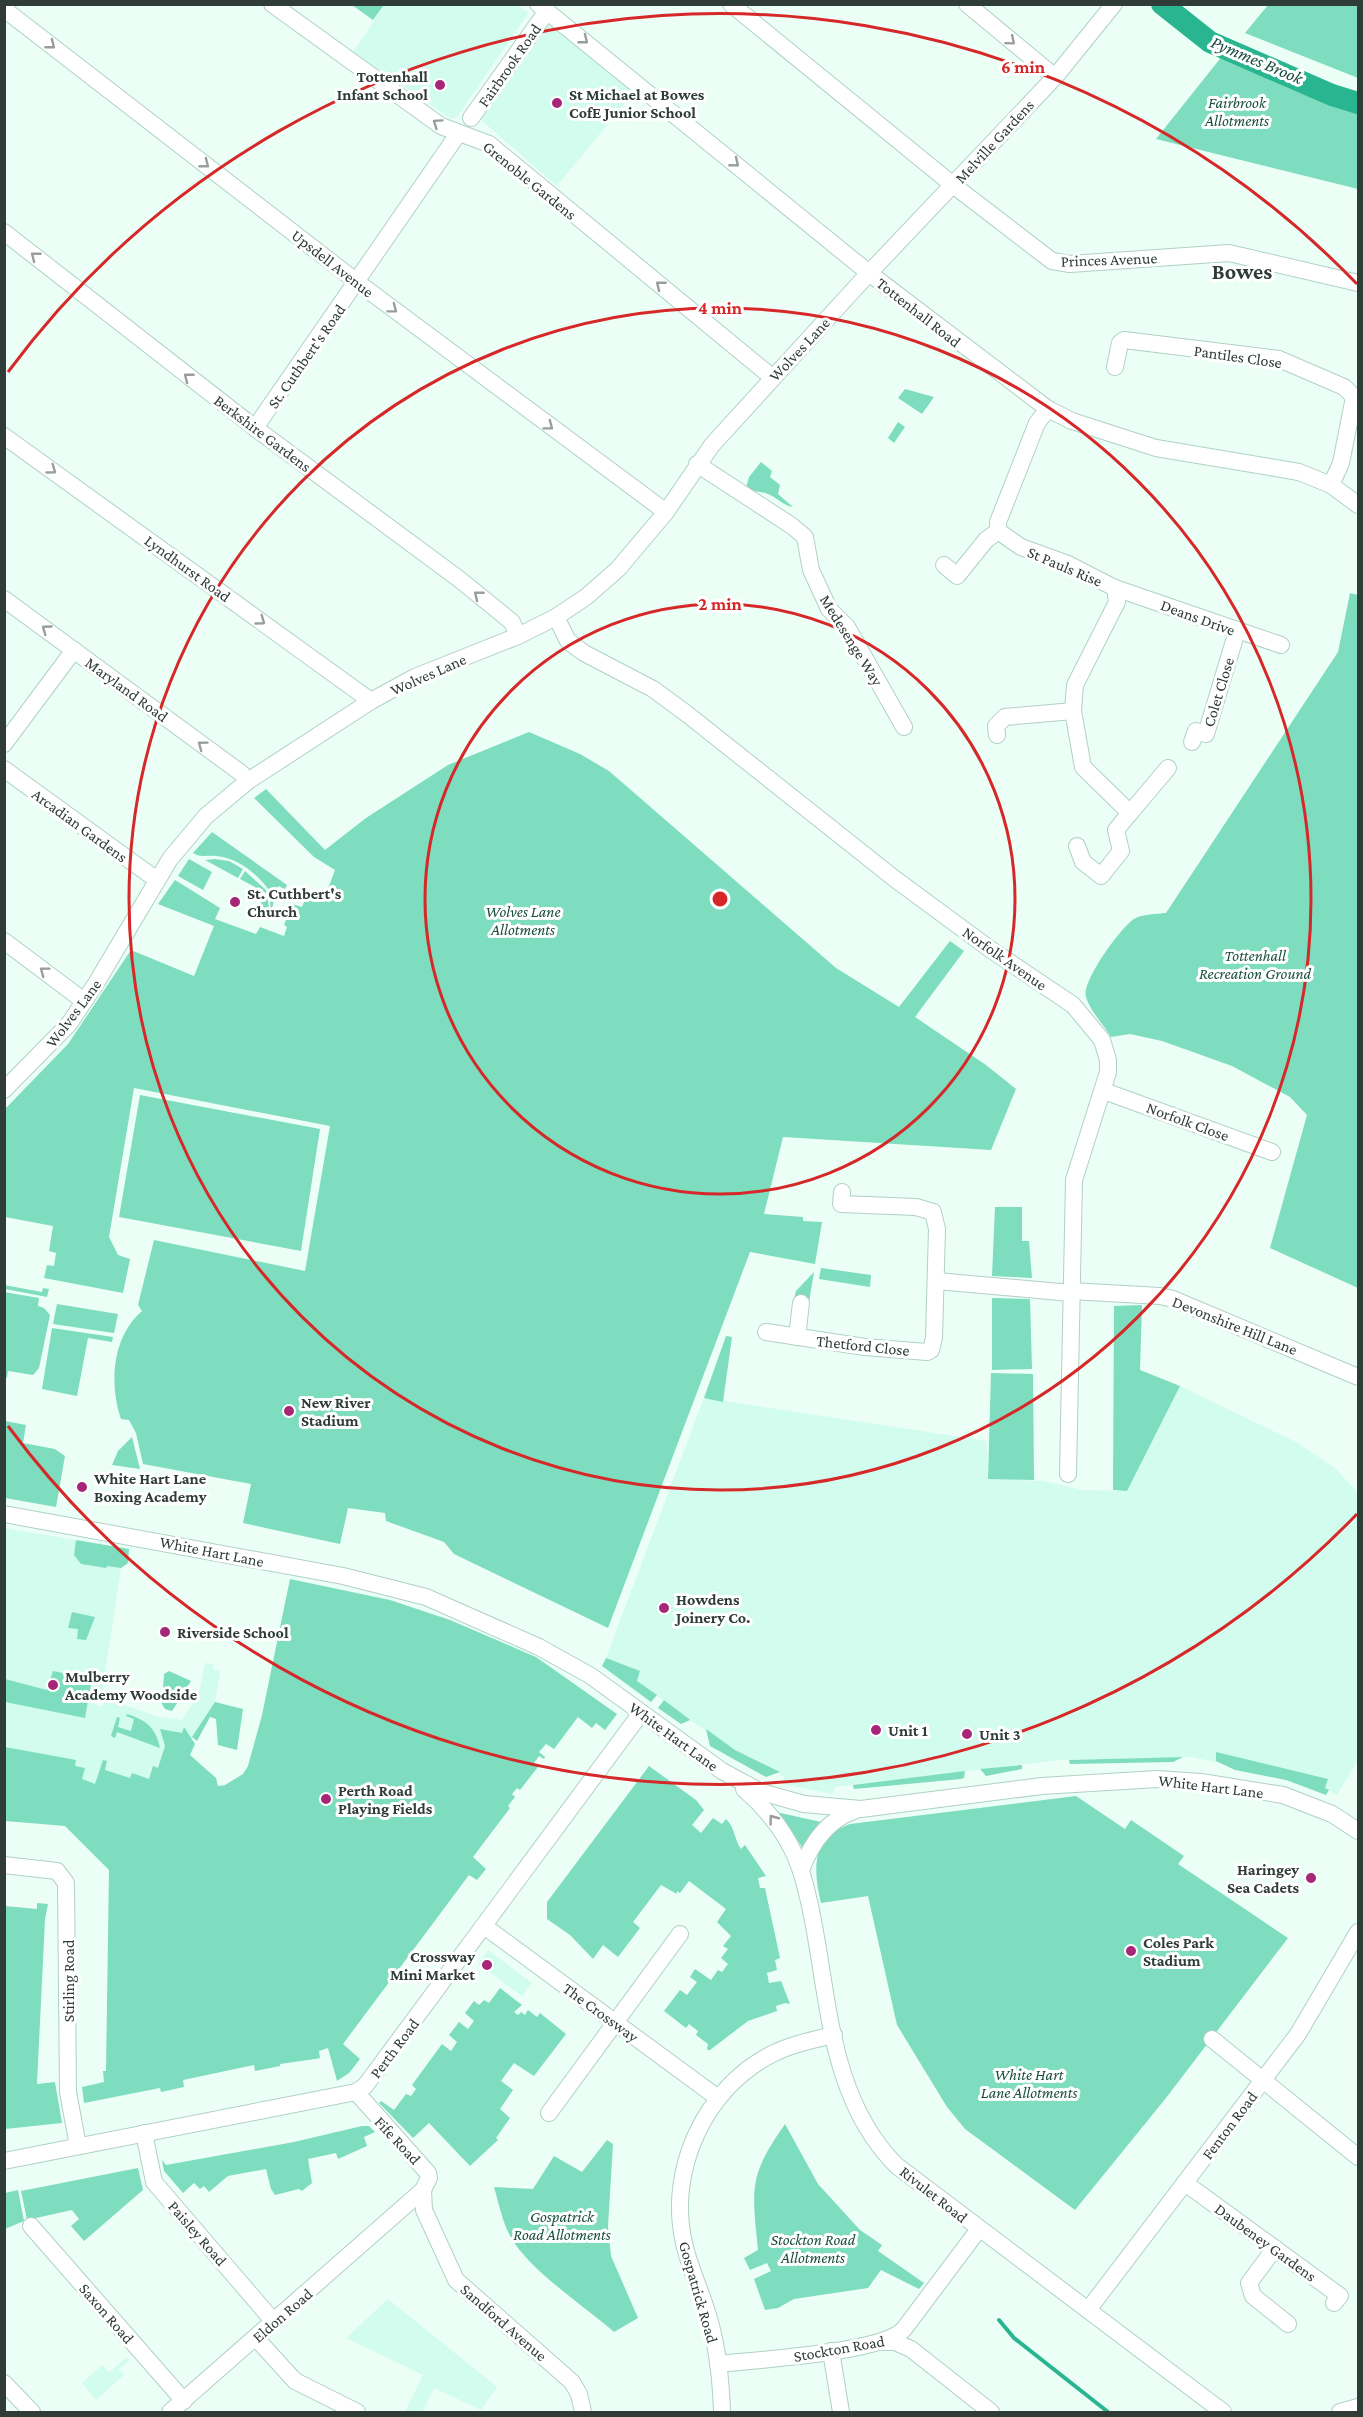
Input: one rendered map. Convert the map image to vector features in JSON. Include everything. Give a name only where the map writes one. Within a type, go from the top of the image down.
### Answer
[{"type":"street","name":"Grenoble Gardens","points":[[272,4],[441,126],[489,144],[773,378]]},
{"type":"street","points":[[967,4],[1055,77]]},
{"type":"street","name":"Princes Avenue","points":[[732,5],[953,185],[1052,261],[1070,264],[1229,253],[1359,283]]},
{"type":"street","name":"Melville Gardens","points":[[868,273],[1055,77],[1109,6]]},
{"type":"street","name":"Upsdell Avenue","points":[[4,9],[357,282],[666,512]]},
{"type":"street","name":"Fairbrook Road","points":[[471,118],[548,9]]},
{"type":"street","name":"Tottenhall Road","points":[[548,9],[868,273],[1048,409],[1075,422],[1156,448],[1299,472],[1331,485],[1359,504]]},
{"type":"street","name":"St. Cuthbert's Road","points":[[255,428],[458,134]]},
{"type":"street","name":"Berkshire Gardens","points":[[4,232],[255,428],[459,579],[512,622],[518,636]]},
{"type":"street","name":"Wolves Lane","points":[[4,1090],[55,1041],[84,1001],[157,880],[194,828],[248,782],[371,701],[415,677],[518,636],[556,617],[586,597],[618,569],[666,512],[697,464],[868,273]]},
{"type":"street","name":"Pantiles Close","points":[[1115,367],[1120,343],[1124,340],[1279,359],[1354,392],[1341,463],[1331,485]]},
{"type":"street","points":[[944,565],[957,576],[986,540],[998,531],[999,522],[1037,423],[1048,409]]},
{"type":"street","name":"Lyndhurst Road","points":[[4,436],[371,701]]},
{"type":"street","name":"Medesenge Way","points":[[697,464],[792,526],[804,537],[811,570],[829,609],[847,627],[904,727]]},
{"type":"street","name":"St Pauls Rise","points":[[998,531],[1021,547],[1068,564],[1115,588],[1117,602],[1075,685],[1073,711],[1083,768],[1130,813]]},
{"type":"street","name":"Deans Drive","points":[[1115,588],[1281,645]]},
{"type":"street","name":"Maryland Road","points":[[4,599],[241,773],[248,782]]},
{"type":"street","name":"Norfolk Avenue","points":[[556,617],[568,641],[584,654],[653,689],[679,707],[895,879],[990,949],[1074,1005],[1096,1030],[1106,1049],[1108,1072],[1104,1092],[1074,1180],[1068,1474]]},
{"type":"street","name":"Colet Close","points":[[1192,742],[1196,731],[1206,734],[1237,631]]},
{"type":"street","points":[[4,744],[74,650]]},
{"type":"street","points":[[997,735],[996,726],[1005,717],[1073,711]]},
{"type":"street","points":[[1077,846],[1083,862],[1101,876],[1121,850],[1116,830],[1168,768]]},
{"type":"street","name":"Arcadian Gardens","points":[[4,769],[157,880]]},
{"type":"street","points":[[4,941],[84,1001]]},
{"type":"street","name":"Norfolk Close","points":[[1104,1092],[1272,1152]]},
{"type":"street","name":"Thetford Close","points":[[766,1332],[865,1347],[927,1352],[934,1345],[937,1229],[933,1212],[916,1207],[841,1204],[842,1192]]},
{"type":"street","points":[[937,1281],[1071,1292]]},
{"type":"street","name":"Devonshire Hill Lane","points":[[1071,1292],[1160,1296],[1173,1299],[1359,1377]]},
{"type":"street","name":"Thetford Close","points":[[797,1337],[801,1303]]},
{"type":"street","name":"White Hart Lane","points":[[4,1514],[344,1576],[417,1594],[462,1611],[539,1647],[591,1676],[722,1771],[761,1792],[782,1799],[824,1807],[861,1809],[1042,1786],[1157,1779],[1201,1782],[1283,1795],[1332,1815],[1359,1831]]},
{"type":"street","name":"Perth Road","points":[[4,2161],[356,2092],[372,2077],[641,1713]]},
{"type":"street","name":"Rivulet Road","points":[[722,1771],[769,1813],[801,1870],[834,2035],[850,2095],[879,2145],[897,2166],[1223,2412]]},
{"type":"street","points":[[801,1870],[812,1846],[828,1827],[841,1816],[861,1809]]},
{"type":"street","name":"Stirling Road","points":[[4,1865],[57,1871],[66,1883],[68,2092],[78,2146]]},
{"type":"street","name":"The Crossway","points":[[483,1926],[718,2098]]},
{"type":"street","name":"Fenton Road","points":[[1088,2310],[1302,2028],[1359,1932]]},
{"type":"street","points":[[549,2113],[680,1934]]},
{"type":"street","name":"Gospatrick Road","points":[[722,2412],[718,2364],[710,2322],[684,2243],[680,2206],[681,2188],[689,2151],[705,2115],[718,2098],[745,2073],[772,2054],[834,2035]]},
{"type":"street","points":[[1212,2039],[1359,2157]]},
{"type":"street","name":"Fife Road","points":[[356,2092],[428,2173],[429,2178],[423,2190]]},
{"type":"street","name":"Paisley Road","points":[[144,2133],[154,2182],[274,2322]]},
{"type":"street","name":"Daubeney Gardens","points":[[1185,2183],[1340,2296],[1334,2303]]},
{"type":"street","name":"Eldon Road","points":[[170,2412],[423,2190]]},
{"type":"street","name":"Sandford Avenue","points":[[423,2190],[422,2201],[430,2225],[456,2280],[572,2382],[579,2394],[583,2412]]},
{"type":"street","name":"Eldon Road","points":[[392,2217],[411,2210]]},
{"type":"street","name":"Sandford Avenue","points":[[411,2210],[422,2214],[430,2225]]},
{"type":"street","name":"Saxon Road","points":[[31,2226],[184,2401]]},
{"type":"street","name":"Stockton Road","points":[[718,2364],[831,2351],[884,2342],[899,2335],[979,2229]]},
{"type":"street","points":[[1275,2248],[1249,2283],[1250,2289],[1253,2296],[1288,2324]]},
{"type":"street","points":[[904,2329],[902,2336],[910,2349]]},
{"type":"street","points":[[255,2338],[295,2381],[357,2412]]},
{"type":"street","points":[[884,2342],[895,2342],[910,2349],[992,2412]]},
{"type":"street","points":[[831,2351],[841,2412]]},
{"type":"street","points":[[4,2383],[32,2412]]},
{"type":"street","points":[[1340,2412],[1359,2407]]},
{"type":"shaded area","name":"Tottenhall Infant School","points":[[385,5],[517,5],[528,12],[457,117],[451,119],[353,52]]},
{"type":"shaded area","name":"St Michael at Bowes CofE Junior School","points":[[548,21],[635,91],[557,186],[481,120],[481,115]]},
{"type":"shaded area","points":[[1180,1386],[1296,1442],[1335,1468],[1358,1493],[1358,1760],[1337,1795],[1325,1788],[1327,1784],[1191,1757],[1059,1760],[835,1787],[833,1794],[782,1784],[784,1777],[779,1774],[780,1772],[735,1750],[637,1681],[640,1671],[606,1658],[704,1398],[987,1441],[988,1479],[1043,1481],[1083,1490],[1127,1491]]},
{"type":"shaded area","name":"Mulberry Academy Woodside","points":[[4,1528],[129,1549],[128,1563],[121,1568],[102,1692],[97,1690],[94,1704],[102,1707],[105,1698],[159,1717],[182,1720],[199,1693],[205,1663],[214,1664],[213,1670],[220,1671],[215,1702],[192,1737],[150,1812],[5,1782]]},
{"type":"shaded area","points":[[488,1950],[532,1983],[522,1996],[478,1964]]},
{"type":"shaded area","points":[[388,2299],[497,2387],[481,2410],[434,2388],[422,2412],[405,2412],[423,2375],[346,2338]]},
{"type":"shaded area","points":[[127,2357],[130,2360],[119,2369],[124,2375],[96,2400],[82,2383],[102,2365],[109,2373]]},
{"type":"green space","points":[[352,5],[384,5],[373,20]]},
{"type":"green space","points":[[1268,5],[1358,5],[1358,78],[1245,33]]},
{"type":"green space","name":"Fairbrook Allotments","points":[[1223,55],[1327,100],[1358,109],[1358,189],[1156,139]]},
{"type":"green space","points":[[905,389],[934,397],[922,414],[898,398]]},
{"type":"green space","points":[[898,422],[905,427],[894,443],[888,438]]},
{"type":"green space","points":[[761,462],[772,471],[770,477],[780,485],[778,494],[793,507],[769,494],[746,488],[749,477]]},
{"type":"green space","name":"Tottenhall Recreation Ground","points":[[1350,593],[1358,595],[1358,1288],[1270,1248],[1307,1115],[1290,1097],[1232,1066],[1162,1041],[1130,1034],[1111,1037],[1086,997],[1086,990],[1096,968],[1128,924],[1141,916],[1166,913],[1338,652]]},
{"type":"green space","name":"Wolves Lane Allotments","points":[[529,732],[580,754],[609,771],[836,968],[899,1007],[950,941],[964,951],[915,1017],[986,1065],[1016,1089],[991,1150],[783,1137],[764,1214],[803,1217],[803,1221],[822,1222],[815,1264],[750,1252],[608,1628],[454,1554],[444,1542],[386,1521],[385,1513],[348,1508],[340,1544],[243,1523],[251,1484],[143,1464],[136,1433],[129,1420],[121,1419],[114,1376],[119,1347],[124,1334],[142,1311],[138,1305],[154,1240],[305,1271],[330,1126],[134,1088],[109,1237],[118,1255],[130,1259],[123,1293],[44,1278],[47,1265],[54,1266],[56,1253],[49,1251],[53,1226],[5,1217],[5,1109],[68,1044],[131,950],[194,976],[214,926],[158,904],[175,880],[220,908],[215,919],[256,934],[260,927],[284,936],[287,927],[284,925],[292,904],[302,907],[308,892],[323,902],[335,870],[314,857],[254,798],[266,789],[325,850],[366,818],[448,765]]},
{"type":"green space","points":[[212,832],[287,885],[285,889],[278,886],[271,912],[269,890],[246,867],[224,857],[201,856],[193,853]]},
{"type":"green space","points":[[189,859],[212,872],[203,890],[178,876]]},
{"type":"green space","points":[[205,860],[229,861],[243,869],[238,878]]},
{"type":"green space","points":[[245,871],[266,890],[270,916],[259,907],[266,893],[240,879]]},
{"type":"green space","points":[[140,1095],[320,1129],[301,1251],[119,1217]]},
{"type":"green space","points":[[995,1207],[1022,1207],[1022,1241],[1029,1241],[1032,1278],[992,1276]]},
{"type":"green space","points":[[821,1268],[871,1275],[870,1287],[819,1279]]},
{"type":"green space","points":[[814,1272],[809,1302],[794,1299],[796,1291]]},
{"type":"green space","points":[[4,1285],[42,1292],[43,1288],[49,1289],[47,1297],[5,1289]]},
{"type":"green space","points":[[4,1292],[39,1298],[38,1306],[44,1308],[50,1315],[39,1368],[33,1375],[8,1371],[7,1378],[5,1377]]},
{"type":"green space","points":[[992,1298],[1030,1299],[1032,1369],[992,1370]]},
{"type":"green space","points":[[57,1304],[118,1314],[114,1333],[53,1324]]},
{"type":"green space","points":[[1142,1305],[1140,1370],[1180,1386],[1127,1491],[1113,1490],[1114,1306]]},
{"type":"green space","points":[[52,1328],[113,1337],[112,1342],[88,1338],[77,1396],[42,1389]]},
{"type":"green space","points":[[726,1336],[732,1337],[723,1402],[704,1398]]},
{"type":"green space","points":[[991,1373],[1033,1374],[1034,1480],[988,1479]]},
{"type":"green space","points":[[5,1421],[26,1425],[23,1443],[55,1449],[65,1456],[56,1507],[5,1498]]},
{"type":"green space","points":[[132,1437],[140,1469],[112,1465],[118,1451]]},
{"type":"green space","points":[[76,1540],[129,1549],[128,1563],[121,1568],[81,1564],[74,1555]]},
{"type":"green space","name":"Perth Road Playing Fields","points":[[290,1579],[390,1600],[450,1620],[536,1657],[617,1714],[605,1730],[596,1723],[592,1728],[578,1717],[554,1749],[546,1744],[539,1752],[545,1757],[544,1759],[539,1756],[534,1763],[538,1767],[520,1790],[517,1788],[512,1794],[515,1797],[508,1806],[510,1808],[473,1857],[486,1869],[477,1880],[469,1875],[343,2044],[360,2059],[349,2073],[337,2081],[328,2048],[319,2051],[320,2058],[280,2064],[280,2066],[255,2071],[254,2065],[183,2080],[184,2087],[161,2092],[160,2088],[84,2103],[82,2087],[104,2082],[103,2071],[106,2071],[109,1870],[65,1826],[5,1821],[5,1747],[76,1760],[75,1766],[85,1768],[82,1779],[95,1784],[103,1760],[107,1761],[105,1770],[130,1778],[132,1773],[149,1779],[153,1766],[158,1768],[165,1746],[160,1729],[182,1733],[184,1727],[195,1744],[190,1755],[216,1778],[218,1786],[225,1785],[243,1774],[248,1766],[262,1715]]},
{"type":"green space","points":[[72,1612],[95,1617],[86,1640],[77,1639],[78,1629],[68,1628]]},
{"type":"green space","points":[[606,1658],[640,1671],[637,1681],[657,1695],[651,1702],[602,1666]]},
{"type":"green space","points":[[53,1671],[92,1679],[85,1718],[5,1702],[5,1679],[47,1690]]},
{"type":"green space","points":[[169,1671],[191,1681],[172,1711],[165,1709],[162,1704],[164,1674]]},
{"type":"green space","points":[[664,1700],[690,1720],[681,1724],[658,1708]]},
{"type":"green space","points":[[215,1702],[243,1709],[237,1750],[218,1745],[216,1719],[210,1717],[197,1741],[192,1737]]},
{"type":"green space","points":[[127,1714],[140,1719],[153,1730],[160,1748],[117,1732],[115,1738],[111,1736],[117,1717],[120,1718],[118,1727],[131,1731],[134,1719],[126,1716]]},
{"type":"green space","points":[[706,1729],[735,1750],[780,1772],[766,1777],[710,1746]]},
{"type":"green space","points":[[1216,1752],[1328,1779],[1325,1788],[1329,1790],[1326,1795],[1286,1780],[1235,1770],[1216,1761]]},
{"type":"green space","points":[[1183,1757],[1173,1762],[1070,1764],[1069,1760]]},
{"type":"green space","points":[[1022,1765],[1022,1769],[986,1776],[980,1769]]},
{"type":"green space","points":[[649,1766],[696,1800],[704,1810],[692,1825],[701,1833],[713,1818],[722,1824],[726,1819],[741,1849],[745,1845],[766,1876],[758,1878],[760,1888],[765,1888],[780,1958],[775,1960],[777,1970],[767,1973],[769,1983],[781,1981],[790,2004],[776,2006],[777,2011],[748,2021],[710,2050],[707,2050],[708,2044],[696,2035],[698,2031],[689,2024],[686,2028],[664,2011],[680,1990],[687,1995],[697,1982],[690,1977],[695,1969],[711,1980],[718,1970],[722,1972],[728,1964],[721,1958],[728,1949],[723,1946],[731,1936],[717,1922],[726,1909],[689,1881],[680,1893],[677,1891],[677,1894],[661,1885],[633,1922],[640,1928],[618,1957],[603,1945],[593,1959],[570,1935],[547,1919],[547,1902]]},
{"type":"green space","points":[[965,1771],[964,1778],[961,1779],[854,1789],[853,1785]]},
{"type":"green space","name":"White Hart Lane Allotments","points":[[1076,1796],[1125,1829],[1131,1820],[1184,1856],[1178,1864],[1288,1938],[1166,2098],[1075,2210],[965,2129],[947,2107],[897,2025],[868,1896],[821,1903],[816,1867],[822,1846],[828,1837],[850,1824]]},
{"type":"green space","points":[[776,1812],[821,1822],[803,1848]]},
{"type":"green space","points":[[37,1903],[48,1904],[45,1919],[37,2084],[55,2082],[62,2123],[5,2129],[5,1906],[37,1909]]},
{"type":"green space","points":[[500,1988],[522,2005],[514,2012],[518,2015],[521,2012],[525,2015],[528,2010],[537,2017],[540,2013],[566,2034],[534,2076],[514,2063],[501,2081],[513,2090],[500,2109],[510,2118],[496,2138],[498,2140],[470,2166],[429,2123],[413,2138],[379,2103],[381,2101],[394,2110],[406,2094],[411,2096],[416,2089],[412,2085],[442,2044],[451,2051],[457,2042],[449,2035],[459,2022],[468,2029],[474,2021],[465,2013],[474,2001],[479,2005],[484,2000],[489,2003]]},
{"type":"green space","name":"Stockton Road Allotments","points":[[785,2124],[818,2184],[860,2230],[882,2245],[878,2251],[924,2283],[919,2289],[881,2270],[868,2288],[794,2299],[778,2308],[765,2310],[754,2279],[771,2271],[767,2263],[750,2270],[744,2258],[758,2250],[754,2212],[755,2184],[764,2157]]},
{"type":"green space","points":[[369,2126],[375,2132],[364,2137],[367,2146],[338,2159],[336,2153],[308,2159],[312,2183],[302,2191],[299,2189],[275,2195],[271,2189],[266,2169],[228,2176],[209,2192],[204,2186],[200,2189],[194,2183],[183,2193],[164,2171],[162,2160],[166,2165],[294,2142]]},
{"type":"green space","name":"Gospatrick Road Allotments","points":[[607,2140],[613,2144],[608,2226],[611,2256],[638,2318],[614,2332],[536,2268],[515,2244],[502,2217],[494,2187],[533,2189],[554,2156],[582,2172]]},
{"type":"green space","points":[[138,2168],[143,2190],[84,2241],[71,2226],[79,2219],[72,2210],[27,2220],[21,2191]]},
{"type":"green space","points":[[18,2190],[24,2221],[5,2229],[5,2193]]},
{"type":"waterway","name":"Pymmes Brook","points":[[1162,4],[1210,42],[1332,95],[1358,103]]},
{"type":"waterway","points":[[999,2320],[1014,2338],[1108,2412]]},
{"type":"place","name":"Tottenhall Infant School","points":[[440,85]]},
{"type":"place","name":"St Michael at Bowes CofE Junior School","points":[[557,103]]},
{"type":"place","name":"St. Cuthbert's Church","points":[[235,902]]},
{"type":"place","name":"New River Stadium","points":[[289,1411]]},
{"type":"place","name":"White Hart Lane Boxing Academy","points":[[82,1487]]},
{"type":"place","name":"Howdens Joinery Co.","points":[[664,1608]]},
{"type":"place","name":"Riverside School","points":[[165,1632]]},
{"type":"place","name":"Mulberry Academy Woodside","points":[[53,1685]]},
{"type":"place","name":"Unit 1","points":[[876,1730]]},
{"type":"place","name":"Unit 3","points":[[967,1734]]},
{"type":"place","name":"Perth Road Playing Fields","points":[[326,1799]]},
{"type":"place","name":"Haringey Sea Cadets","points":[[1311,1878]]},
{"type":"place","name":"Coles Park Stadium","points":[[1131,1951]]},
{"type":"place","name":"Crossway Mini Market","points":[[487,1965]]},
{"type":"district","name":"Bowes","points":[[1242,271]]}]
